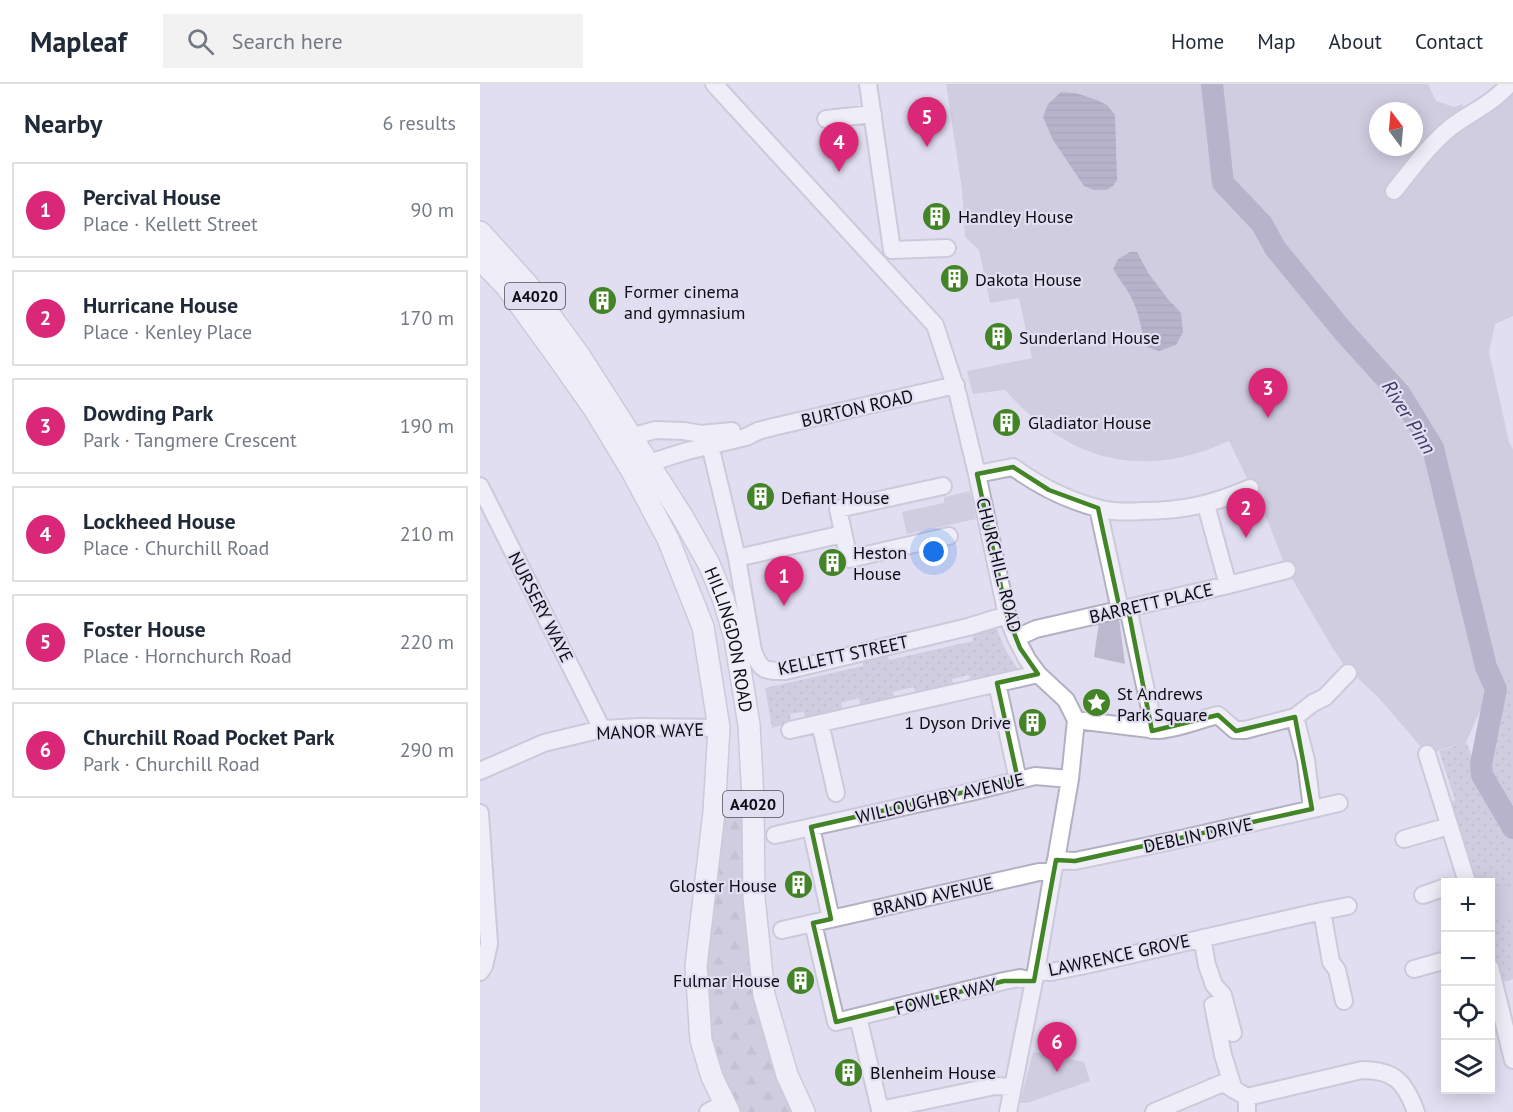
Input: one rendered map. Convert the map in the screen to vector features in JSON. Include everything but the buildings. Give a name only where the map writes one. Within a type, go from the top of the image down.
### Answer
[{"type":"main road","name":"HILLINGDON ROAD","points":[[480,232],[526,284],[579,354],[624,442]]},
{"type":"main road","name":"HILLINGDON ROAD","points":[[480,259],[506,286],[641,467],[682,516],[709,564],[723,598],[735,638],[749,725],[753,799],[754,897],[764,995],[787,1075],[804,1112]]},
{"type":"main road","name":"HILLINGDON ROAD","points":[[641,467],[703,627],[719,728],[714,812],[696,966],[701,1040],[721,1109]]},
{"type":"street","name":"CHURCHILL ROAD","points":[[714,84],[935,325],[956,385],[1007,615],[1027,659],[1038,674],[1066,700],[1076,720]]},
{"type":"street","points":[[868,84],[892,250],[947,248]]},
{"type":"street","points":[[1394,191],[1433,143],[1461,119],[1503,92],[1509,84]]},
{"type":"street","points":[[826,119],[873,114]]},
{"type":"street","name":"BURTON ROAD","points":[[641,467],[710,445],[746,437],[758,431],[956,385]]},
{"type":"street","name":"BURTON ROAD","points":[[624,442],[655,430],[701,434],[744,429],[758,431]]},
{"type":"street","name":"KELLETT STREET","points":[[710,445],[737,558],[753,651],[758,663],[768,671],[785,671],[968,627],[1007,615]]},
{"type":"street","points":[[977,474],[1013,467],[1049,490],[1098,508],[1131,512],[1206,505],[1250,488]]},
{"type":"street","name":"NURSERY WAYE","points":[[480,486],[602,729]]},
{"type":"street","points":[[943,486],[838,509],[849,559],[949,536]]},
{"type":"street","points":[[1206,505],[1228,585]]},
{"type":"street","points":[[1098,508],[1152,718],[1152,730]]},
{"type":"street","points":[[737,558],[843,534]]},
{"type":"street","name":"BARRETT PLACE","points":[[1016,638],[1036,629],[1287,570]]},
{"type":"street","points":[[1008,1112],[1036,976],[1070,780],[1076,720],[1152,730],[1170,729],[1218,714],[1235,730],[1240,730],[1295,717],[1324,697],[1348,673]]},
{"type":"street","points":[[790,730],[1038,674]]},
{"type":"street","points":[[997,683],[1018,780]]},
{"type":"street","points":[[1295,717],[1306,760],[1312,809]]},
{"type":"street","points":[[820,723],[836,793]]},
{"type":"street","name":"MANOR WAYE","points":[[480,771],[544,743],[602,729],[719,728]]},
{"type":"street","points":[[1427,754],[1463,878]]},
{"type":"street","name":"WILLOUGHBY AVENUE","points":[[775,835],[1035,776],[1070,780]]},
{"type":"street","name":"DEBLIN DRIVE","points":[[1055,866],[1339,803]]},
{"type":"street","points":[[480,813],[489,944],[484,966],[480,972]]},
{"type":"street","points":[[1404,839],[1449,826]]},
{"type":"street","points":[[811,827],[831,919]]},
{"type":"street","name":"BRAND AVENUE","points":[[782,930],[1038,872],[1055,866]]},
{"type":"street","points":[[1423,895],[1441,889]]},
{"type":"street","name":"LAWRENCE GROVE","points":[[1036,976],[1348,906]]},
{"type":"street","points":[[1322,910],[1331,962],[1337,970],[1344,1001]]},
{"type":"street","name":"FOWLER WAY","points":[[813,923],[836,1022],[1004,981],[1036,976]]},
{"type":"street","name":"LAWRENCE GROVE","points":[[1202,938],[1207,965],[1214,985],[1223,995],[1233,1033]]},
{"type":"street","points":[[1414,969],[1441,961]]},
{"type":"street","points":[[1495,984],[1513,1060]]},
{"type":"street","points":[[1213,1005],[1224,1055],[1243,1100]]},
{"type":"street","points":[[858,1017],[880,1110],[995,1086],[1012,1087]]},
{"type":"street","points":[[1243,1100],[1353,1072],[1371,1070],[1384,1072],[1397,1079],[1410,1095],[1416,1112]]},
{"type":"street","points":[[1154,1112],[1222,1083],[1243,1100]]},
{"type":"highlighted area","points":[[1013,467],[1049,490],[1098,508],[1120,610],[1128,608],[1152,731],[1218,715],[1236,731],[1295,717],[1312,809],[1075,861],[1056,860],[1034,981],[1004,981],[836,1022],[813,923],[831,919],[811,827],[1018,780],[997,683],[1038,674],[1020,648],[1007,615],[977,474]]},
{"type":"green space","points":[[946,84],[1428,84],[1436,101],[1454,107],[1462,104],[1465,109],[1513,88],[1513,316],[1495,324],[1489,352],[1509,442],[1513,449],[1513,676],[1488,693],[1466,742],[1427,754],[1379,698],[1345,666],[1287,570],[1268,522],[1229,441],[1179,458],[1147,461],[1123,460],[1101,455],[1059,437],[1022,408],[1005,390],[973,394],[967,371],[1032,358],[1019,298],[990,303],[979,250],[965,237],[962,190]]},
{"type":"green space","points":[[970,491],[976,519],[907,534],[902,512],[944,503],[944,497]]},
{"type":"green space","points":[[1119,619],[1125,664],[1094,657],[1099,622]]},
{"type":"green space","points":[[995,624],[1005,649],[1017,668],[1016,672],[972,684],[969,675],[952,679],[954,687],[916,696],[914,687],[893,692],[895,700],[861,708],[859,698],[841,703],[843,711],[805,720],[804,712],[790,714],[791,723],[772,728],[765,688],[863,666],[862,656],[886,651],[889,660],[973,641],[972,631]]},
{"type":"green space","points":[[1513,675],[1513,828],[1481,764],[1496,689]]},
{"type":"green space","points":[[1466,742],[1487,793],[1513,837],[1513,979],[1500,983],[1495,964],[1495,878],[1472,878],[1451,802],[1455,800],[1439,751]]},
{"type":"green space","points":[[753,799],[764,995],[804,1112],[729,1112],[701,1040],[714,812]]},
{"type":"green space","points":[[1513,886],[1513,917],[1500,921],[1495,905],[1495,892]]},
{"type":"green space","points":[[1033,1052],[1084,1062],[1090,1081],[1027,1103],[1020,1103]]},
{"type":"shaded area","points":[[1061,92],[1076,93],[1097,100],[1107,105],[1115,115],[1117,180],[1106,190],[1094,190],[1084,186],[1053,140],[1043,117],[1048,104]]},
{"type":"shaded area","points":[[1130,252],[1137,252],[1149,274],[1181,313],[1183,332],[1176,345],[1159,351],[1147,347],[1133,301],[1113,269],[1118,259]]},
{"type":"waterway","name":"River Pinn","points":[[1212,84],[1223,183],[1262,224],[1275,248],[1343,331],[1400,394],[1433,448],[1486,667],[1496,689],[1481,764],[1482,775],[1513,828]]},
{"type":"place","name":"Foster House","points":[[927,147]]},
{"type":"place","name":"Lockheed House","points":[[839,172]]},
{"type":"place","name":"Handley House","points":[[937,216]]},
{"type":"place","name":"Dakota House","points":[[954,279]]},
{"type":"place","name":"Former cinema and gymnasium","points":[[603,301]]},
{"type":"place","name":"Sunderland House","points":[[998,337]]},
{"type":"place","name":"Dowding Park","points":[[1268,418]]},
{"type":"place","name":"Gladiator House","points":[[1007,422]]},
{"type":"place","name":"Defiant House","points":[[760,497]]},
{"type":"place","name":"Hurricane House","points":[[1246,538]]},
{"type":"place","name":"Heston House","points":[[832,562]]},
{"type":"place","name":"Percival House","points":[[784,606]]},
{"type":"place","name":"St Andrews Park Square","points":[[1096,703]]},
{"type":"place","name":"1 Dyson Drive","points":[[1032,722]]},
{"type":"place","name":"Gloster House","points":[[798,885]]},
{"type":"place","name":"Fulmar House","points":[[801,980]]},
{"type":"place","name":"Blenheim House","points":[[849,1072]]},
{"type":"place","name":"Churchill Road Pocket Park","points":[[1057,1072]]}]
